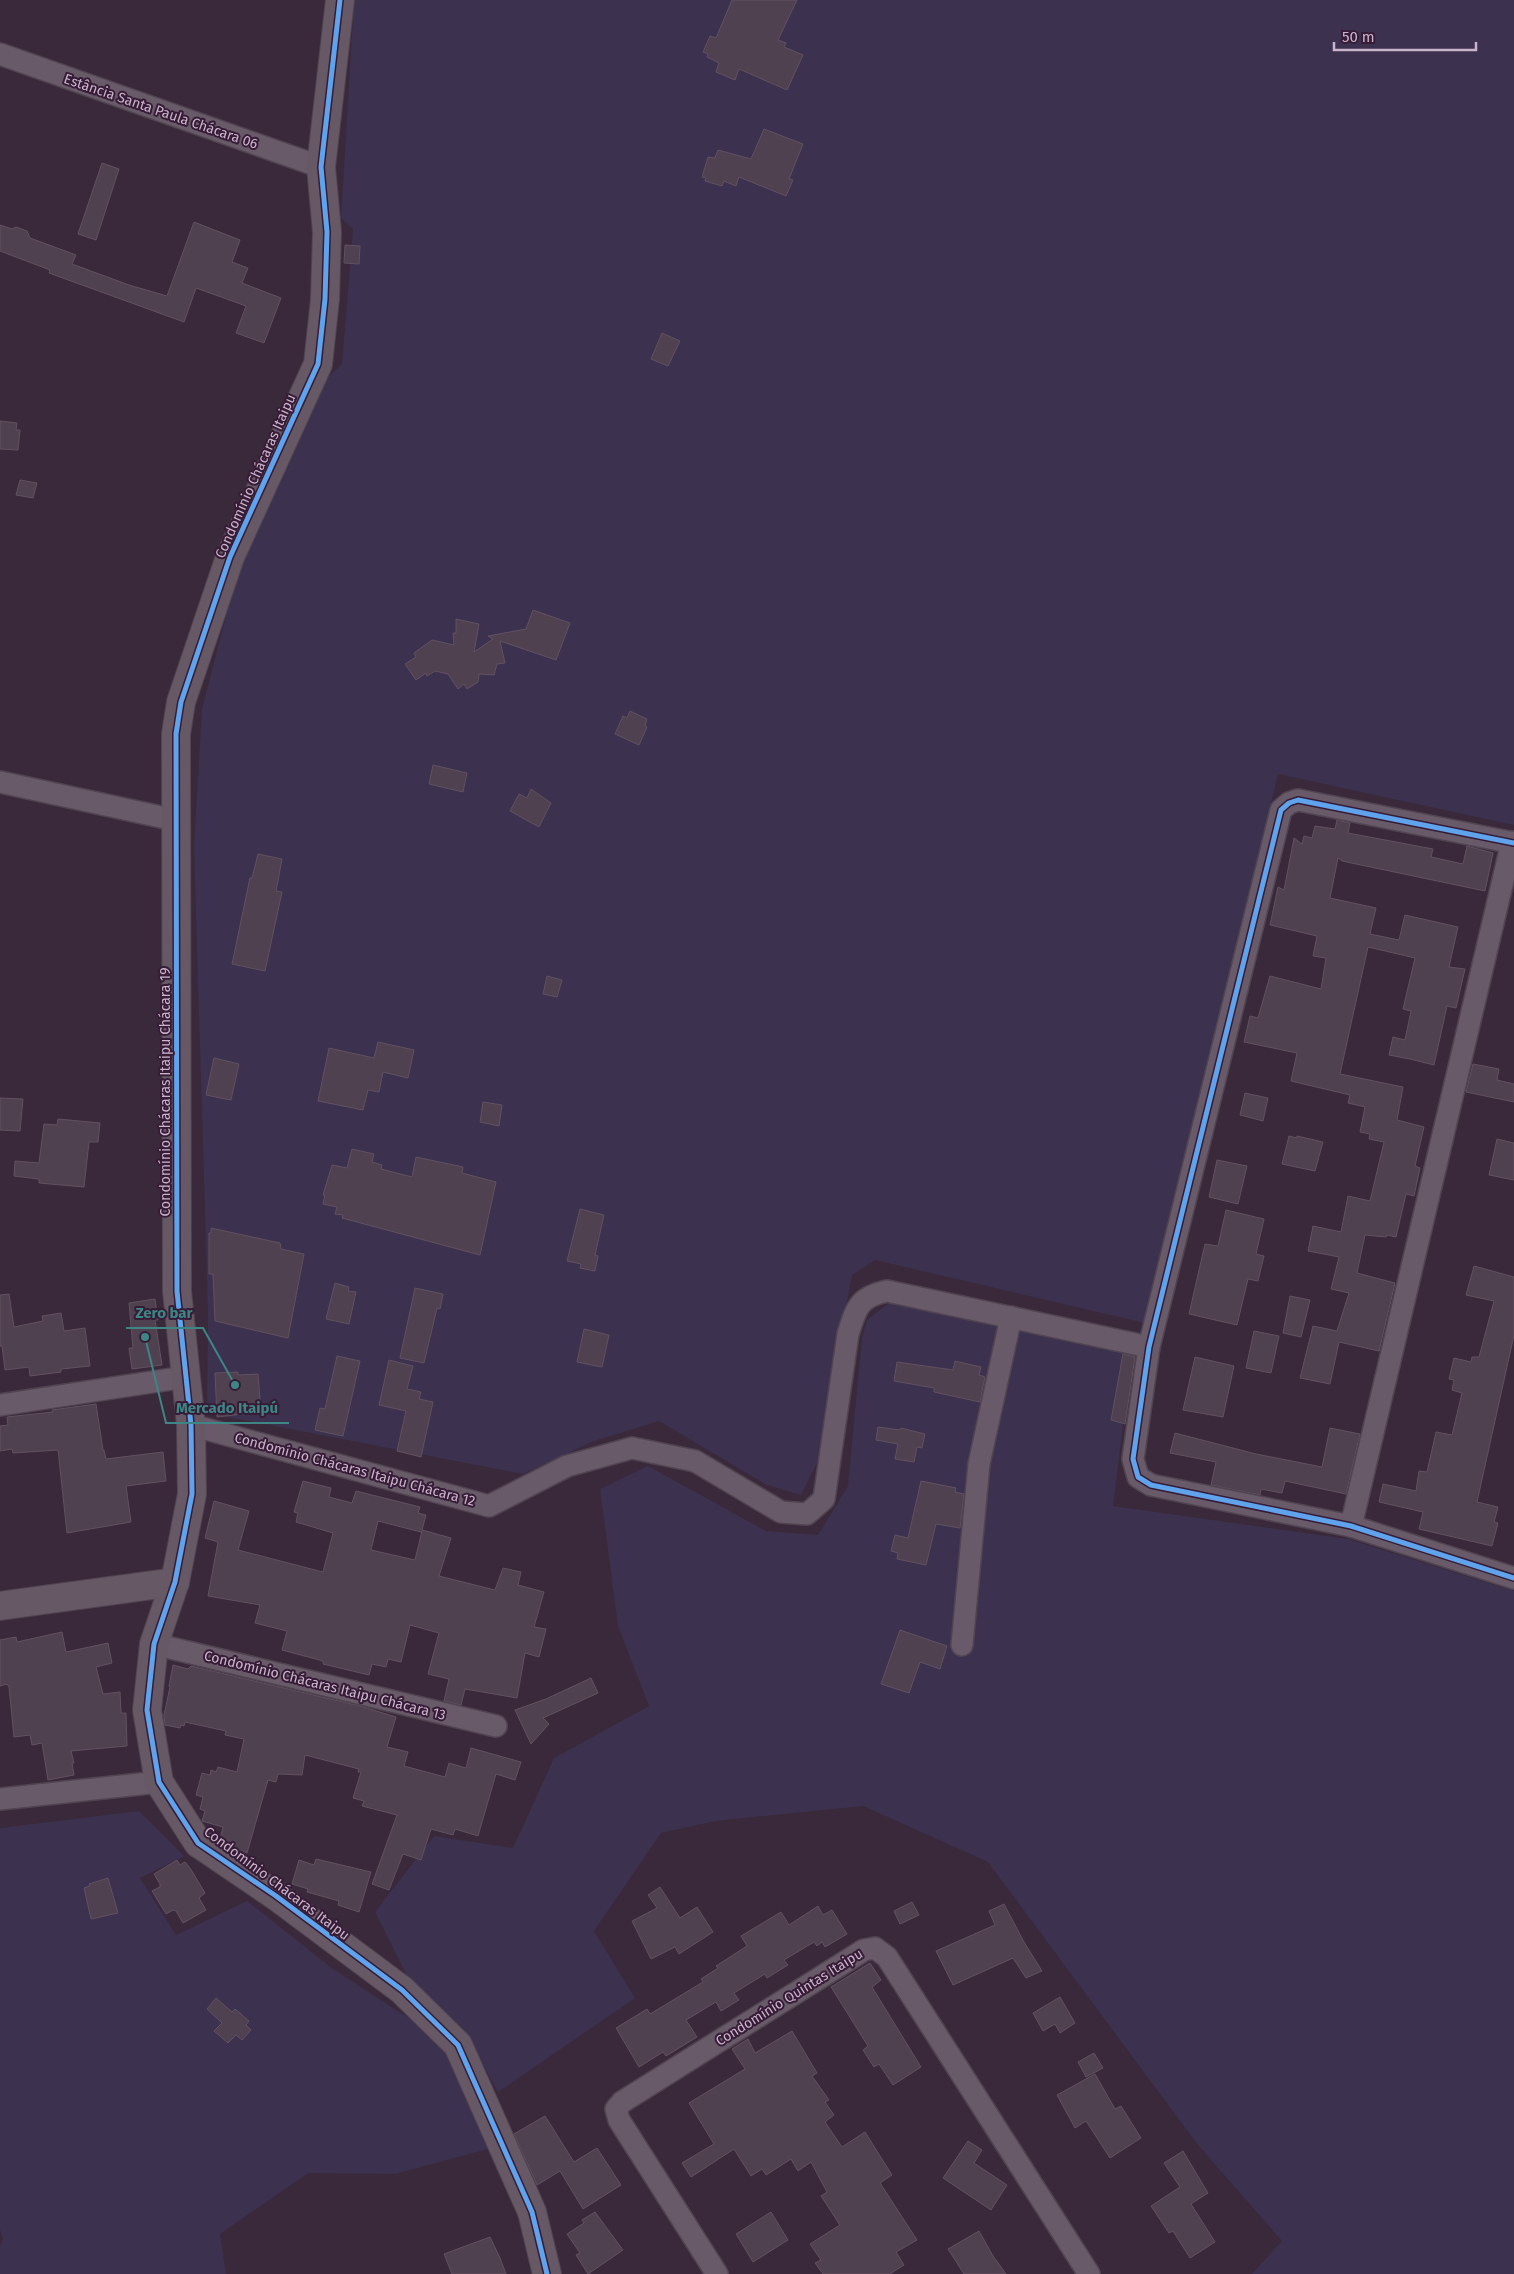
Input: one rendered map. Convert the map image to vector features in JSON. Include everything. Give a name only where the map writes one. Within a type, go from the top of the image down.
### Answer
[{"type":"street","name":"Condomínio Chácaras Itaipu","points":[[176,820],[176,734],[181,702],[230,557],[318,364],[325,299],[327,232],[322,167],[340,0]]},
{"type":"street","name":"Estância Santa Paula Chácara 06","points":[[0,54],[322,167]]},
{"type":"street","points":[[0,782],[176,820]]},
{"type":"street","points":[[1351,1526],[1513,842],[1298,800],[1289,803],[1281,810],[1149,1347],[1133,1459],[1138,1477],[1151,1485],[1351,1526],[1514,1578]]},
{"type":"street","name":"Condomínio Chácaras Itaipu Chácara 19","points":[[159,1782],[147,1710],[154,1644],[175,1582],[192,1494],[192,1424],[184,1370],[177,1291],[176,820]]},
{"type":"street","name":"Condomínio Chácaras Itaipu Chácara 12","points":[[192,1424],[489,1506],[567,1466],[632,1448],[695,1461],[780,1512],[807,1514],[824,1499],[848,1334],[856,1309],[871,1294],[887,1291],[1010,1318]]},
{"type":"street","points":[[962,1645],[980,1464],[1010,1318],[1149,1347]]},
{"type":"street","points":[[0,1405],[184,1370]]},
{"type":"street","points":[[0,1606],[175,1582]]},
{"type":"street","name":"Condomínio Chácaras Itaipu Chácara 13","points":[[154,1644],[496,1726]]},
{"type":"street","name":"Condomínio Chácaras Itaipu","points":[[159,1782],[198,1843],[276,1896],[402,1990],[458,2045],[532,2212],[548,2274]]},
{"type":"street","points":[[0,1799],[159,1782]]},
{"type":"street","name":"Condomínio Quintas Itaipu","points":[[717,2274],[619,2120],[616,2109],[622,2102],[864,1950],[875,1948],[887,1957],[1089,2274]]},
{"type":"shaded area","points":[[354,0],[1514,0],[1514,825],[1278,774],[1145,1323],[875,1260],[852,1275],[817,1463],[801,1495],[767,1485],[659,1421],[594,1441],[523,1474],[207,1413],[208,1312],[194,847],[202,709],[237,573],[325,380],[342,364],[353,229],[341,218]]},
{"type":"shaded area","points":[[894,1299],[1132,1353],[1113,1506],[1348,1539],[1514,1591],[1514,2274],[1252,2274],[1282,2241],[1198,2145],[988,1862],[863,1806],[715,1821],[661,1833],[594,1931],[635,1998],[498,2092],[465,2031],[409,1980],[375,1912],[434,1836],[513,1848],[554,1758],[649,1706],[618,1626],[600,1489],[648,1466],[766,1531],[818,1535],[848,1486],[862,1337],[867,1320]]},
{"type":"shaded area","points":[[139,1811],[184,1856],[140,1878],[176,1935],[247,1901],[333,1969],[418,2024],[450,2059],[471,2103],[488,2149],[395,2174],[308,2173],[220,2234],[226,2274],[0,2274],[0,2246],[3,2239],[0,2230],[0,1828]]},
{"type":"building","points":[[732,0],[797,0],[778,40],[786,43],[784,47],[803,55],[787,90],[739,69],[735,80],[716,72],[719,63],[707,57],[708,54],[703,52],[710,36],[716,38]]},
{"type":"building","points":[[764,129],[803,144],[789,179],[793,180],[786,196],[739,177],[736,186],[724,181],[722,186],[705,181],[706,178],[702,177],[708,157],[715,158],[718,150],[751,159]]},
{"type":"building","points":[[102,163],[119,169],[96,240],[78,234]]},
{"type":"building","points":[[194,222],[240,240],[232,262],[248,268],[242,283],[281,298],[264,343],[236,333],[246,306],[196,288],[184,322],[49,273],[50,270],[0,251],[0,225],[12,229],[16,227],[27,231],[30,238],[76,255],[72,264],[129,285],[167,296]]},
{"type":"building","points":[[345,245],[360,246],[359,264],[344,263]]},
{"type":"building","points":[[662,333],[680,341],[668,366],[651,359]]},
{"type":"building","points":[[0,421],[17,423],[16,430],[20,430],[18,450],[0,449]]},
{"type":"building","points":[[20,480],[37,483],[33,498],[16,495]]},
{"type":"building","points":[[533,610],[570,623],[556,660],[500,641],[505,663],[497,664],[494,675],[479,674],[478,682],[467,689],[464,684],[458,689],[448,674],[435,671],[427,676],[426,673],[416,680],[405,664],[416,657],[414,653],[432,640],[454,645],[453,633],[456,633],[456,619],[479,624],[474,652],[493,639],[488,636],[526,629]]},
{"type":"building","points":[[630,711],[647,719],[645,726],[647,727],[639,745],[615,734],[623,716],[627,718]]},
{"type":"building","points":[[433,765],[467,773],[463,792],[429,784]]},
{"type":"building","points":[[531,789],[551,803],[539,827],[510,811],[519,794],[527,798]]},
{"type":"building","points":[[1337,820],[1350,823],[1348,833],[1433,849],[1431,857],[1463,864],[1467,846],[1493,853],[1485,891],[1342,861],[1338,858],[1330,898],[1376,908],[1370,934],[1399,940],[1405,915],[1458,927],[1449,967],[1465,969],[1456,1008],[1447,1006],[1434,1065],[1389,1055],[1393,1037],[1405,1040],[1411,1011],[1403,1009],[1415,958],[1368,947],[1340,1074],[1403,1087],[1397,1120],[1424,1127],[1415,1166],[1420,1168],[1414,1196],[1406,1194],[1396,1237],[1365,1235],[1357,1273],[1395,1283],[1379,1351],[1339,1342],[1330,1384],[1300,1378],[1313,1326],[1337,1331],[1349,1293],[1331,1289],[1339,1257],[1308,1251],[1313,1226],[1341,1232],[1348,1196],[1370,1201],[1384,1142],[1369,1139],[1370,1134],[1360,1132],[1365,1107],[1348,1103],[1350,1095],[1291,1081],[1297,1053],[1244,1042],[1250,1016],[1258,1018],[1270,976],[1321,989],[1326,958],[1313,956],[1317,936],[1270,925],[1278,887],[1284,890],[1294,838],[1302,844],[1304,836],[1312,838],[1315,826],[1335,829]]},
{"type":"building","points":[[258,854],[282,859],[276,891],[282,892],[265,971],[232,964],[250,878],[252,878]]},
{"type":"building","points":[[547,976],[562,980],[557,997],[543,994]]},
{"type":"building","points":[[378,1042],[414,1050],[408,1078],[383,1072],[379,1092],[368,1090],[363,1110],[318,1101],[329,1048],[374,1058]]},
{"type":"building","points":[[214,1058],[239,1064],[231,1100],[206,1095]]},
{"type":"building","points":[[1473,1064],[1499,1069],[1497,1080],[1514,1084],[1514,1102],[1466,1092]]},
{"type":"building","points":[[1245,1093],[1268,1098],[1263,1121],[1240,1115]]},
{"type":"building","points":[[0,1098],[23,1099],[20,1131],[0,1130]]},
{"type":"building","points":[[483,1102],[502,1105],[499,1126],[480,1122]]},
{"type":"building","points":[[58,1119],[100,1123],[98,1142],[89,1142],[84,1187],[39,1183],[39,1179],[14,1176],[15,1161],[39,1163],[44,1124],[57,1125]]},
{"type":"building","points":[[1289,1136],[1323,1142],[1315,1171],[1282,1164]]},
{"type":"building","points":[[1497,1139],[1514,1143],[1514,1180],[1489,1175]]},
{"type":"building","points":[[352,1149],[374,1154],[372,1162],[382,1165],[381,1169],[412,1177],[416,1157],[463,1167],[462,1173],[496,1182],[480,1255],[342,1218],[343,1215],[335,1214],[337,1207],[323,1204],[325,1195],[323,1195],[332,1165],[347,1168]]},
{"type":"building","points":[[1217,1160],[1247,1166],[1238,1204],[1209,1197]]},
{"type":"building","points":[[580,1209],[604,1215],[595,1255],[598,1256],[595,1271],[580,1268],[581,1264],[567,1261]]},
{"type":"building","points":[[1226,1210],[1264,1219],[1256,1254],[1264,1256],[1258,1281],[1248,1279],[1237,1325],[1189,1314],[1205,1244],[1218,1246]]},
{"type":"building","points":[[211,1228],[280,1243],[281,1249],[304,1254],[288,1338],[215,1321],[213,1274],[209,1274],[209,1233],[211,1233]]},
{"type":"building","points":[[1474,1266],[1514,1277],[1514,1335],[1477,1502],[1498,1507],[1494,1522],[1498,1523],[1492,1546],[1419,1529],[1423,1512],[1379,1502],[1383,1484],[1416,1491],[1419,1471],[1427,1472],[1436,1432],[1452,1435],[1462,1393],[1452,1390],[1454,1380],[1449,1379],[1454,1358],[1471,1362],[1472,1357],[1479,1357],[1494,1301],[1466,1295]]},
{"type":"building","points":[[335,1283],[349,1287],[348,1291],[356,1292],[349,1324],[326,1319]]},
{"type":"building","points":[[415,1288],[443,1294],[440,1309],[437,1308],[424,1363],[400,1358]]},
{"type":"building","points":[[9,1294],[14,1327],[43,1321],[42,1316],[61,1313],[64,1331],[85,1328],[90,1366],[61,1369],[61,1372],[30,1376],[29,1367],[5,1370],[2,1346],[0,1346],[0,1295]]},
{"type":"building","points":[[1290,1296],[1310,1300],[1301,1337],[1283,1333]]},
{"type":"building","points":[[155,1299],[158,1320],[155,1320],[162,1365],[132,1369],[129,1348],[133,1348],[129,1303]]},
{"type":"building","points":[[584,1329],[609,1335],[602,1367],[577,1362]]},
{"type":"building","points":[[1254,1331],[1279,1336],[1271,1373],[1246,1368]]},
{"type":"building","points":[[1123,1354],[1135,1357],[1125,1424],[1111,1420]]},
{"type":"building","points":[[337,1356],[360,1361],[343,1436],[315,1430],[320,1408],[325,1409]]},
{"type":"building","points":[[1195,1357],[1234,1366],[1223,1417],[1183,1410]]},
{"type":"building","points":[[389,1360],[413,1366],[407,1389],[421,1392],[419,1399],[433,1402],[421,1457],[397,1451],[406,1411],[379,1405]]},
{"type":"building","points":[[955,1361],[981,1367],[979,1375],[985,1377],[980,1402],[934,1392],[934,1388],[894,1381],[897,1362],[953,1370]]},
{"type":"building","points":[[238,1372],[238,1375],[258,1374],[261,1412],[217,1417],[215,1373]]},
{"type":"building","points":[[96,1404],[106,1459],[163,1452],[166,1481],[126,1486],[131,1522],[67,1533],[58,1450],[13,1453],[12,1449],[0,1451],[0,1426],[8,1425],[7,1417],[53,1412],[52,1410]]},
{"type":"building","points":[[878,1427],[900,1430],[901,1428],[925,1434],[922,1448],[917,1447],[914,1462],[895,1459],[898,1444],[876,1440]]},
{"type":"building","points":[[1330,1428],[1360,1434],[1346,1494],[1285,1481],[1282,1493],[1261,1489],[1260,1495],[1211,1485],[1216,1462],[1170,1453],[1175,1433],[1256,1454],[1322,1467]]},
{"type":"building","points":[[303,1481],[331,1488],[329,1497],[352,1503],[356,1491],[420,1507],[418,1513],[426,1515],[422,1530],[451,1538],[439,1576],[495,1590],[503,1568],[521,1572],[518,1585],[544,1592],[534,1627],[546,1629],[539,1657],[525,1653],[517,1698],[465,1689],[461,1705],[444,1701],[449,1679],[428,1674],[439,1633],[410,1625],[401,1662],[388,1659],[386,1667],[372,1664],[369,1675],[323,1664],[323,1661],[282,1650],[287,1631],[255,1623],[260,1605],[208,1596],[218,1542],[205,1538],[214,1501],[249,1511],[238,1550],[323,1572],[333,1533],[296,1522],[298,1513],[294,1512]],"holes":[[[378,1521],[421,1532],[415,1560],[371,1550]]]},
{"type":"building","points":[[921,1481],[956,1488],[955,1492],[964,1494],[960,1528],[936,1524],[926,1565],[897,1559],[898,1553],[891,1551],[895,1535],[908,1538]]},
{"type":"building","points":[[900,1630],[947,1646],[940,1669],[920,1662],[909,1693],[881,1684]]},
{"type":"building","points":[[62,1632],[66,1652],[108,1643],[112,1663],[96,1667],[103,1694],[120,1692],[121,1713],[126,1713],[127,1746],[71,1751],[74,1775],[48,1780],[42,1743],[32,1745],[30,1735],[14,1737],[9,1687],[7,1684],[0,1686],[0,1640],[16,1637],[17,1642]]},
{"type":"building","points":[[173,1665],[188,1669],[191,1666],[360,1706],[396,1717],[387,1747],[408,1752],[404,1766],[445,1777],[449,1763],[466,1768],[471,1748],[521,1762],[515,1780],[496,1774],[478,1836],[455,1829],[453,1835],[431,1829],[421,1860],[403,1854],[389,1890],[372,1884],[397,1815],[362,1806],[364,1801],[353,1798],[361,1772],[358,1772],[359,1769],[305,1755],[302,1775],[278,1774],[276,1782],[268,1780],[247,1853],[232,1847],[220,1839],[223,1827],[202,1821],[205,1811],[200,1809],[203,1797],[196,1795],[202,1773],[210,1775],[211,1770],[216,1772],[218,1767],[237,1772],[244,1739],[225,1735],[226,1731],[185,1722],[184,1726],[181,1725],[180,1728],[165,1725],[164,1715]]},
{"type":"building","points":[[591,1678],[598,1693],[543,1718],[549,1724],[531,1744],[515,1710],[546,1699]]},
{"type":"building","points":[[316,1859],[371,1872],[359,1912],[338,1905],[339,1901],[307,1892],[308,1889],[292,1884],[299,1860],[314,1865]]},
{"type":"building","points":[[177,1860],[180,1865],[185,1862],[205,1893],[199,1898],[206,1910],[183,1923],[176,1911],[173,1910],[166,1914],[152,1891],[160,1887],[154,1874]]},
{"type":"building","points":[[108,1878],[118,1913],[91,1919],[84,1888],[90,1886],[89,1884]]},
{"type":"building","points":[[660,1887],[680,1918],[697,1907],[713,1932],[679,1954],[675,1947],[651,1959],[632,1921],[657,1908],[648,1895]]},
{"type":"building","points":[[912,1902],[919,1915],[900,1924],[894,1911]]},
{"type":"building","points":[[1004,1904],[1042,1971],[1026,1978],[1013,1958],[953,1985],[936,1951],[995,1925],[989,1911]]},
{"type":"building","points":[[818,1906],[823,1915],[832,1910],[847,1934],[825,1947],[822,1942],[817,1946],[814,1942],[784,1960],[788,1965],[767,1978],[765,1974],[734,1993],[739,2000],[721,2011],[716,2002],[686,2020],[697,2037],[666,2056],[663,2052],[639,2067],[616,2028],[647,2009],[650,2014],[703,1982],[701,1979],[718,1968],[716,1966],[747,1946],[741,1936],[781,1912],[789,1925]]},
{"type":"building","points":[[870,1963],[881,1980],[872,1987],[921,2067],[893,2085],[879,2064],[874,2067],[863,2050],[868,2046],[831,1987]]},
{"type":"building","points":[[1060,1997],[1075,2023],[1060,2033],[1055,2024],[1043,2031],[1033,2013]]},
{"type":"building","points":[[216,1998],[232,2012],[235,2009],[249,2021],[246,2025],[251,2030],[242,2040],[236,2035],[228,2043],[214,2031],[222,2023],[207,2009]]},
{"type":"building","points":[[792,2031],[817,2073],[812,2076],[829,2100],[825,2102],[834,2115],[825,2122],[842,2147],[865,2132],[892,2175],[880,2183],[917,2240],[896,2252],[904,2265],[890,2274],[823,2274],[815,2263],[821,2260],[810,2244],[840,2225],[821,2196],[827,2192],[811,2162],[798,2171],[791,2159],[766,2175],[762,2169],[751,2176],[734,2149],[691,2177],[682,2163],[714,2144],[689,2103],[745,2069],[732,2049],[748,2039],[755,2053]]},
{"type":"building","points":[[1094,2053],[1103,2068],[1086,2077],[1078,2062]]},
{"type":"building","points":[[1095,2074],[1115,2109],[1121,2106],[1141,2138],[1110,2158],[1086,2121],[1075,2128],[1057,2095]]},
{"type":"building","points":[[545,2116],[574,2162],[597,2148],[621,2185],[583,2209],[560,2171],[537,2185],[514,2134]]},
{"type":"building","points":[[968,2141],[982,2150],[974,2163],[1007,2185],[991,2210],[943,2178]]},
{"type":"building","points":[[1183,2151],[1208,2193],[1191,2204],[1215,2242],[1190,2258],[1173,2231],[1169,2233],[1151,2206],[1180,2187],[1164,2163]]},
{"type":"building","points":[[595,2212],[623,2250],[588,2274],[576,2255],[580,2253],[567,2234],[584,2223],[582,2220]]},
{"type":"building","points":[[771,2212],[788,2240],[753,2262],[736,2234]]},
{"type":"building","points":[[979,2231],[1006,2274],[964,2274],[948,2249]]},
{"type":"building","points":[[490,2237],[506,2274],[452,2274],[444,2254]]},
{"type":"cycle path","points":[[340,0],[321,167],[327,232],[325,299],[318,364],[230,557],[181,702],[176,734],[177,1291],[191,1425],[192,1494],[175,1582],[154,1644],[147,1710],[159,1782],[198,1843],[276,1896],[402,1990],[458,2045],[532,2212],[547,2274]]},
{"type":"cycle path","points":[[1514,843],[1298,800],[1289,803],[1281,810],[1149,1347],[1133,1459],[1138,1477],[1151,1485],[1351,1526],[1514,1578]]},
{"type":"place","name":"Mercado Itaipú","points":[[145,1337]]},
{"type":"place","name":"Zero bar","points":[[235,1385]]}]
